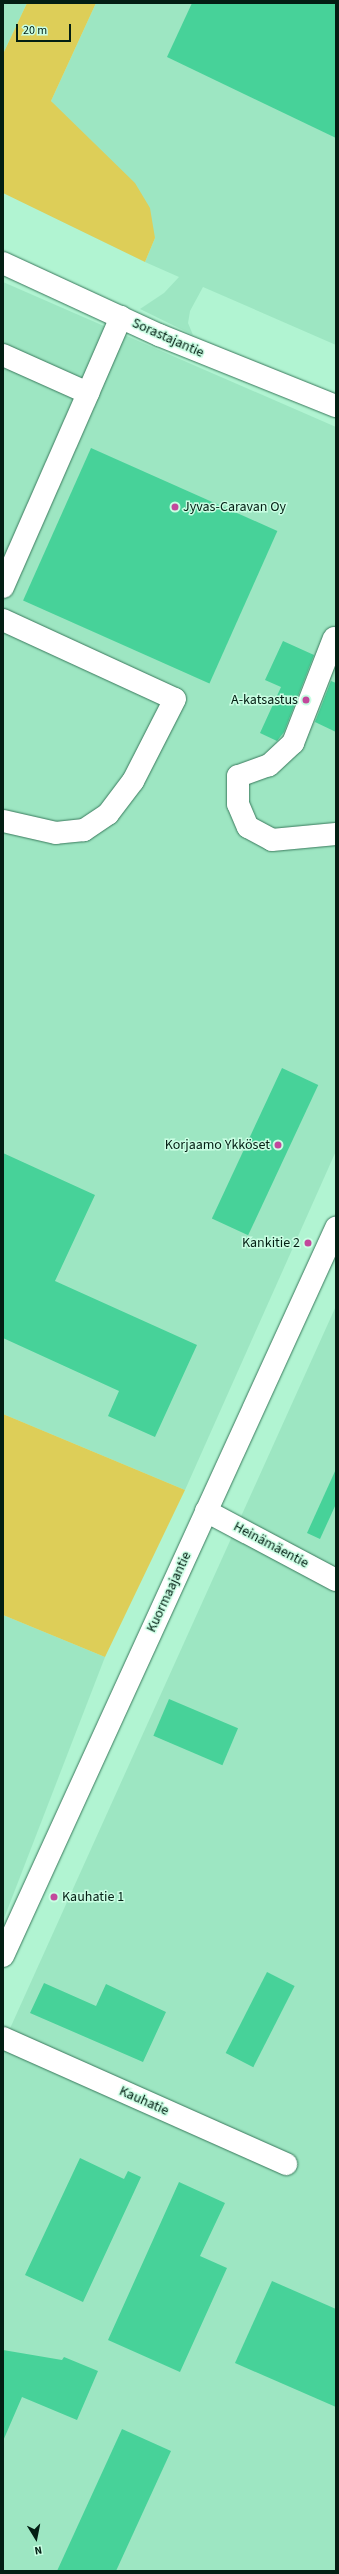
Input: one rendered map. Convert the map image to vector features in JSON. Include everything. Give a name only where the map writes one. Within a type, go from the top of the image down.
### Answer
[{"type":"street","name":"Sorastajantie","points":[[3,263],[121,317],[336,406]]},
{"type":"street","points":[[3,587],[121,317]]},
{"type":"street","points":[[3,355],[88,393]]},
{"type":"street","points":[[3,620],[175,699],[133,781],[108,814],[84,830],[56,833],[3,821]]},
{"type":"street","points":[[334,638],[293,743],[269,765],[238,776],[238,804],[248,828],[272,840],[336,834]]},
{"type":"street","name":"Kuormaajantie","points":[[3,1956],[336,1228]]},
{"type":"street","name":"Heinämäentie","points":[[206,1511],[336,1580]]},
{"type":"street","name":"Kauhatie","points":[[3,2038],[286,2164]]},
{"type":"shaded area","points":[[3,3],[27,3],[3,54]]},
{"type":"shaded area","points":[[27,3],[96,3],[51,101],[135,183],[150,208],[155,238],[145,262],[3,193],[3,54]]},
{"type":"shaded area","points":[[96,3],[336,3],[336,345],[203,287],[190,311],[188,323],[193,335],[140,309],[164,293],[179,277],[145,262],[155,238],[51,101]]},
{"type":"shaded area","points":[[3,282],[336,427],[336,1151],[185,1490],[3,1414]]},
{"type":"shaded area","points":[[336,1306],[336,2571],[3,2571],[3,2044]]},
{"type":"shaded area","points":[[3,1414],[185,1490],[105,1657],[3,1615]]},
{"type":"shaded area","points":[[3,1615],[105,1657],[3,1921]]},
{"type":"building","points":[[192,3],[336,3],[336,138],[167,57]]},
{"type":"building","points":[[91,448],[277,531],[209,684],[23,601]]},
{"type":"building","points":[[283,641],[314,655],[284,732],[277,741],[260,733],[281,687],[265,680]]},
{"type":"building","points":[[331,681],[336,683],[336,732],[315,722]]},
{"type":"building","points":[[282,1068],[318,1085],[248,1235],[212,1218]]},
{"type":"building","points":[[3,1153],[95,1195],[55,1281],[197,1345],[155,1437],[108,1416],[119,1391],[3,1338]]},
{"type":"building","points":[[336,1469],[336,1504],[320,1539],[307,1533]]},
{"type":"building","points":[[169,1699],[238,1728],[222,1765],[153,1736]]},
{"type":"building","points":[[267,1972],[295,1986],[253,2067],[226,2053]]},
{"type":"building","points":[[44,1983],[96,2006],[106,1984],[166,2012],[143,2062],[30,2013]]},
{"type":"building","points":[[80,2158],[124,2179],[128,2171],[141,2177],[83,2302],[25,2275]]},
{"type":"building","points":[[179,2182],[225,2203],[200,2256],[227,2268],[180,2372],[108,2340]]},
{"type":"building","points":[[272,2281],[336,2309],[336,2407],[235,2363]]},
{"type":"building","points":[[3,2350],[62,2360],[64,2357],[98,2371],[77,2420],[22,2397],[3,2441]]},
{"type":"building","points":[[122,2429],[171,2451],[116,2571],[57,2571]]},
{"type":"place","name":"Jyvas-Caravan Oy","points":[[175,507]]},
{"type":"place","name":"A-katsastus","points":[[306,700]]},
{"type":"place","name":"Korjaamo Ykköset","points":[[278,1145]]},
{"type":"place","name":"Kankitie 2","points":[[308,1243]]},
{"type":"place","name":"Kauhatie 1","points":[[54,1897]]}]
